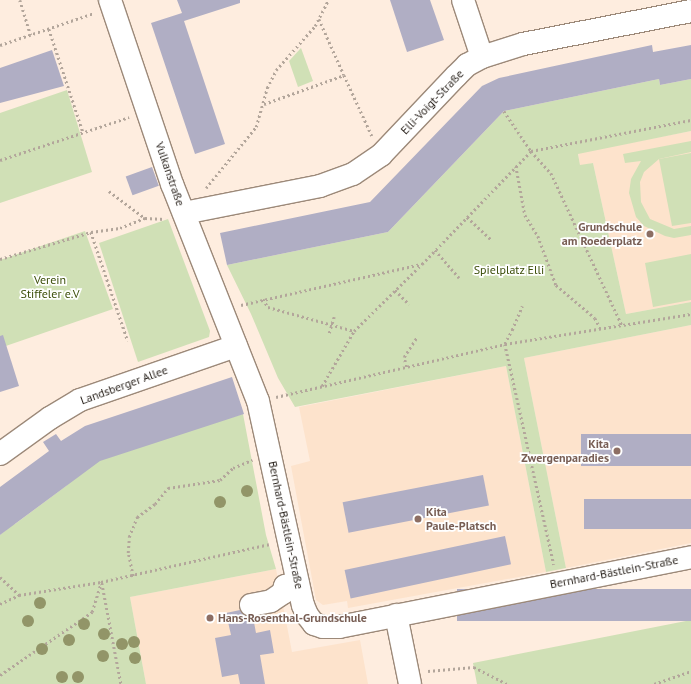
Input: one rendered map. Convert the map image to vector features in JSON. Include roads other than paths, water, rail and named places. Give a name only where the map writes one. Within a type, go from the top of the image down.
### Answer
[{"type":"street","points":[[463,0],[482,57]]},
{"type":"street","name":"Vulkanstraße","points":[[111,3],[148,111],[190,212],[222,311],[236,346]]},
{"type":"street","name":"Elli-Voigt-Straße","points":[[190,212],[320,186],[353,174],[381,155],[466,65],[482,57],[523,44],[691,11]]},
{"type":"street","name":"Bernhard-Bästlein-Straße","points":[[236,346],[258,401],[272,456],[298,583],[307,615],[314,624],[323,627],[339,627],[691,557]]},
{"type":"street","name":"Landsberger Allee","points":[[0,454],[50,418],[80,400],[236,346]]},
{"type":"street","points":[[251,605],[271,601],[283,593],[285,586],[298,583]]},
{"type":"street","points":[[396,615],[408,678]]},
{"type":"place","name":"Grundschule am Roederplatz","points":[[650,234]]},
{"type":"place","name":"Kita Zwergenparadies","points":[[617,451]]},
{"type":"place","name":"Kita Paule-Platsch","points":[[418,519]]},
{"type":"place","name":"Hans-Rosenthal-Grundschule","points":[[210,618]]},
{"type":"park label","name":"Spielplatz Elli","points":[[509,270]]},
{"type":"park label","name":"Verein Stiffeler e.V","points":[[50,287]]}]
